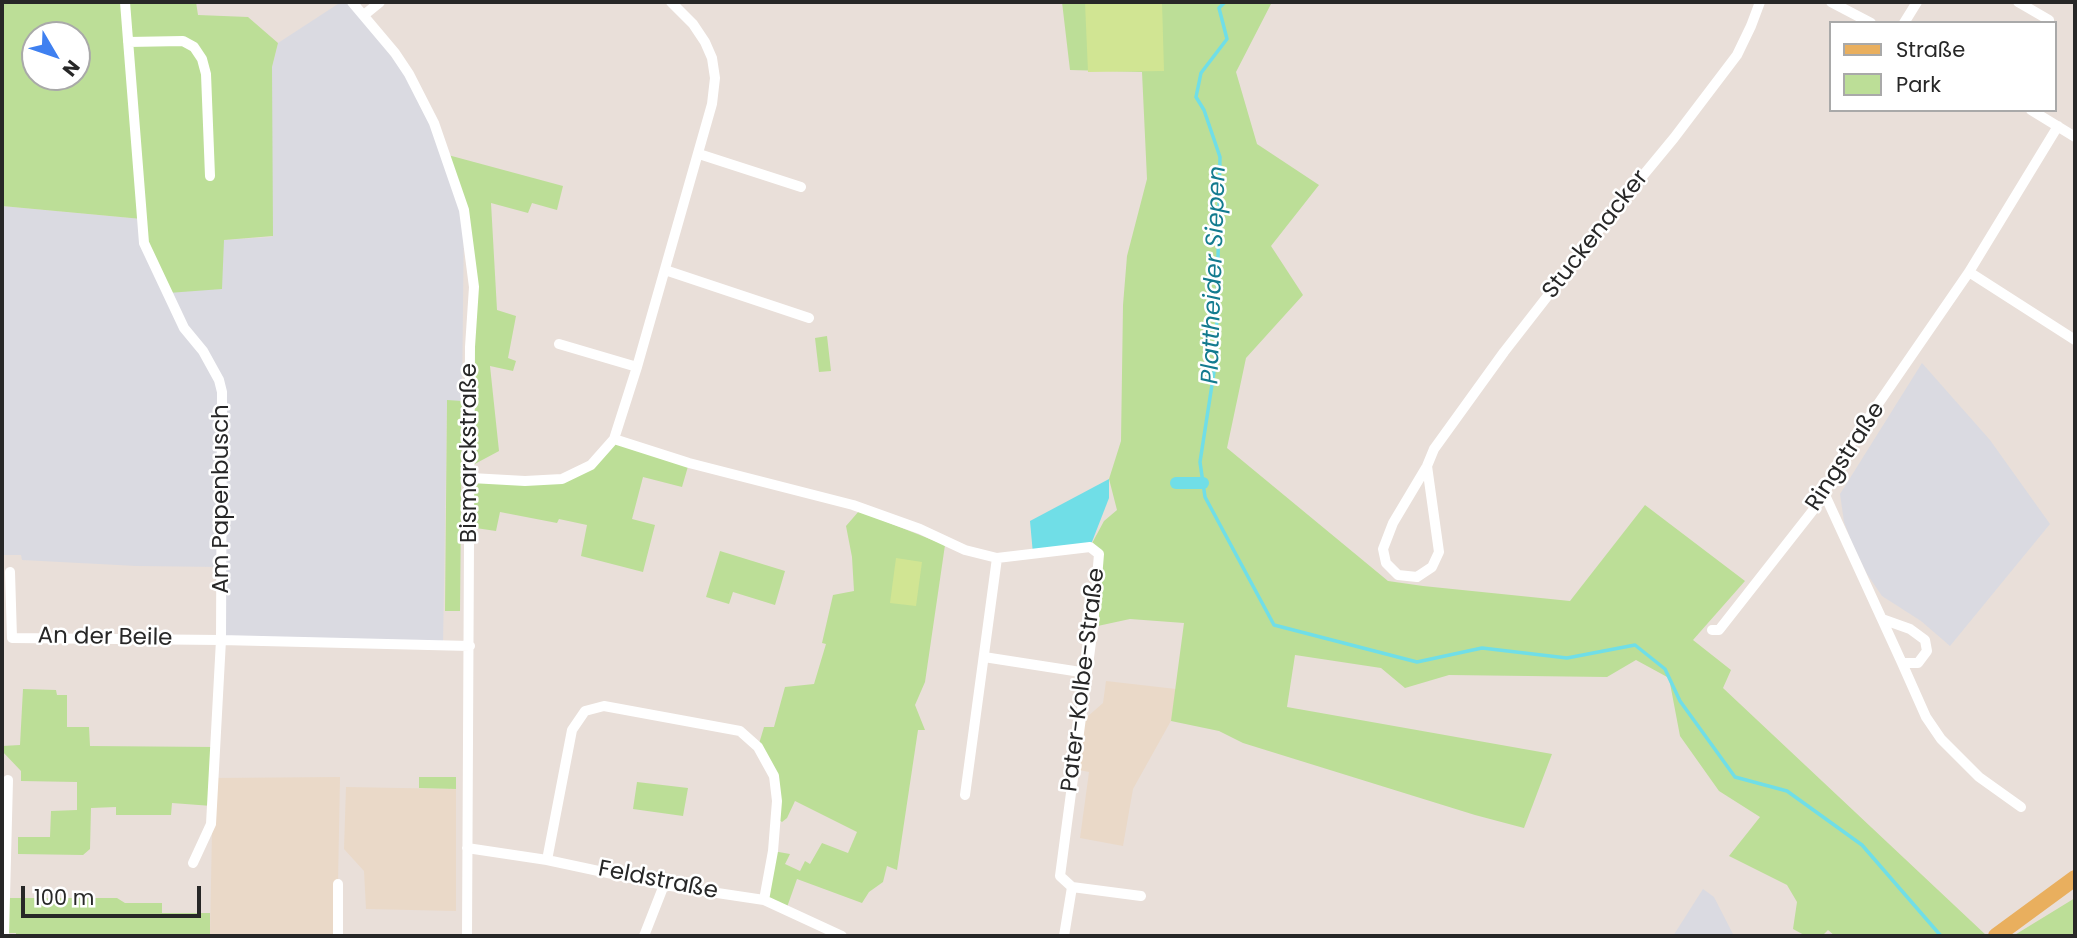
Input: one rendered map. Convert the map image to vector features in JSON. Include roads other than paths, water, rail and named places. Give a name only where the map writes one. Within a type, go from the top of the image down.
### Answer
[{"type":"main road","points":[[1996,936],[2075,878]]},
{"type":"street","name":"Am Papenbusch","points":[[125,2],[144,243],[184,328],[203,351],[219,380],[222,392],[221,640],[211,824],[193,863]]},
{"type":"street","name":"Bismarckstraße","points":[[352,2],[395,54],[421,97],[445,150],[464,210],[474,287],[470,347],[467,936]]},
{"type":"street","points":[[364,15],[380,2]]},
{"type":"street","points":[[471,478],[525,481],[562,479],[591,465],[614,439],[637,368],[712,104],[715,78],[712,58],[693,24],[671,2]]},
{"type":"street","name":"Stuckenacker","points":[[1427,466],[1439,552],[1432,567],[1417,576],[1398,575],[1386,563],[1383,549],[1393,523],[1434,450],[1504,352],[1737,55],[1760,2]]},
{"type":"street","points":[[1831,2],[1867,21]]},
{"type":"street","points":[[1905,21],[1917,2]]},
{"type":"street","points":[[2018,2],[2049,21]]},
{"type":"street","points":[[128,42],[183,41],[194,47],[202,59],[206,74],[210,176]]},
{"type":"street","points":[[2034,112],[2075,137]]},
{"type":"street","name":"Ringstraße","points":[[1712,630],[1719,630],[1825,495],[1833,471],[1969,272],[2058,126]]},
{"type":"street","points":[[699,153],[801,187]]},
{"type":"street","points":[[665,270],[809,318]]},
{"type":"street","points":[[1969,272],[2075,341]]},
{"type":"street","points":[[559,344],[637,368]]},
{"type":"street","name":"Pater-Kolbe-Straße","points":[[614,439],[689,463],[853,505],[920,528],[965,550],[997,558],[1090,547],[1099,554],[1087,673],[1060,876],[1072,887],[1064,936]]},
{"type":"street","points":[[1825,495],[1926,717],[1962,763],[2021,807]]},
{"type":"street","points":[[965,796],[997,558]]},
{"type":"street","name":"An der Beile","points":[[10,572],[12,638],[221,640]]},
{"type":"street","points":[[1882,619],[1910,629],[1925,640],[1927,651],[1918,663],[1902,663]]},
{"type":"street","points":[[221,640],[470,646]]},
{"type":"street","points":[[984,657],[1087,673]]},
{"type":"street","points":[[547,860],[572,730],[585,711],[604,706],[617,708],[740,731],[758,747],[774,776],[777,800],[773,852],[764,900]]},
{"type":"street","points":[[4,936],[4,803],[8,780]]},
{"type":"street","name":"Feldstraße","points":[[467,848],[547,860],[664,885],[764,900],[842,936]]},
{"type":"street","points":[[338,884],[338,936]]},
{"type":"street","points":[[644,936],[664,885]]},
{"type":"street","points":[[1072,887],[1141,896]]},
{"type":"water","points":[[1109,479],[1109,498],[1090,547],[1033,554],[1030,521]]},
{"type":"waterway","name":"Plattheider Siepen","points":[[1225,2],[1219,8],[1227,39],[1201,73],[1196,97],[1204,110],[1220,157],[1216,359],[1200,462],[1205,497],[1274,625],[1417,662],[1482,648],[1567,658],[1635,645],[1665,669],[1680,701],[1735,777],[1787,791],[1862,845],[1941,936]]},
{"type":"waterway","points":[[1176,483],[1203,483]]}]
